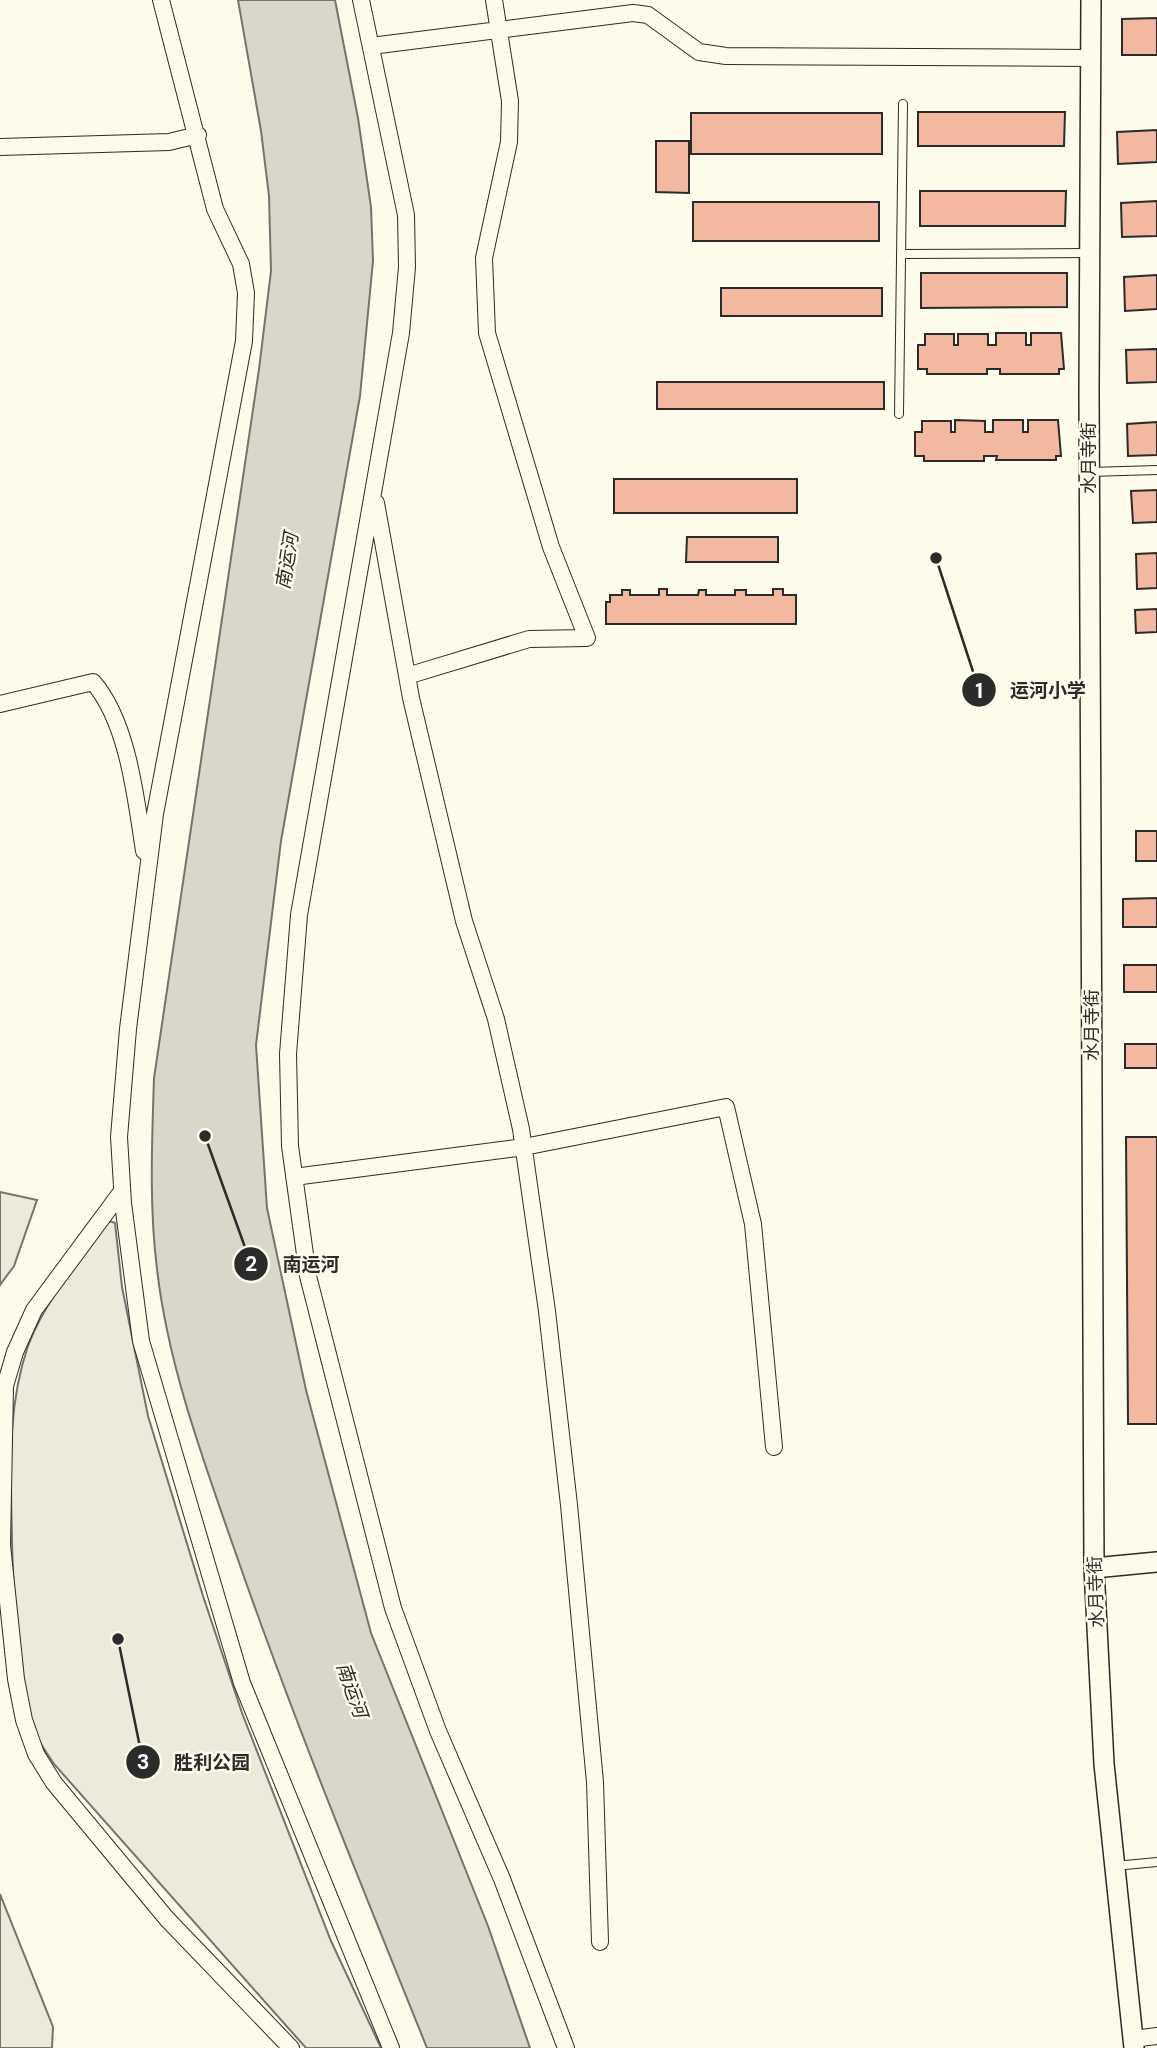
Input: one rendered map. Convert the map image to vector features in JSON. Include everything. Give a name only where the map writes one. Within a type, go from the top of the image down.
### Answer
[{"type":"street","points":[[161,0],[215,209],[241,264],[246,293],[244,341],[155,814],[147,870],[119,1137],[122,1191],[141,1341],[242,1683],[391,2048]]},
{"type":"street","points":[[361,0],[406,215],[408,267],[401,334],[299,915],[288,1054],[293,1177],[308,1276],[393,1608],[438,1731],[502,1879],[566,2048]]},
{"type":"street","points":[[407,676],[529,639],[587,638],[551,547],[487,332],[484,258],[509,128],[510,101],[494,0]]},
{"type":"street","name":"水月寺街","points":[[1091,0],[1089,472],[1094,1568],[1100,1709],[1134,2043]]},
{"type":"street","points":[[371,46],[633,13],[648,15],[699,52],[726,56],[1090,58]]},
{"type":"street","points":[[0,147],[169,142],[198,135]]},
{"type":"street","points":[[374,490],[407,676],[464,921],[496,1018],[524,1147],[547,1311],[570,1519],[594,1782],[600,1942]]},
{"type":"street","points":[[0,704],[93,682],[107,703],[126,754],[147,870]]},
{"type":"street","points":[[293,1177],[524,1147],[726,1107],[753,1224],[774,1447]]},
{"type":"street","points":[[122,1191],[34,1310],[15,1352],[5,1386],[2,1545],[16,1679],[24,1720],[36,1754],[54,1783],[167,1919],[291,2048]]},
{"type":"street","points":[[1094,1568],[1157,1562]]},
{"type":"street","points":[[1134,2043],[1157,2036]]},
{"type":"lane","points":[[899,414],[903,104]]},
{"type":"lane","points":[[901,254],[1090,253]]},
{"type":"lane","points":[[1089,472],[1157,470]]},
{"type":"lane","points":[[1115,1866],[1157,1862]]},
{"type":"shaded area","points":[[0,1192],[37,1200],[14,1266],[0,1285]]},
{"type":"shaded area","points":[[109,1221],[115,1223],[122,1287],[148,1416],[203,1596],[242,1713],[331,1941],[381,2048],[306,2048],[54,1764],[35,1732],[23,1686],[15,1614],[11,1443],[16,1394],[35,1329],[64,1281]]},
{"type":"shaded area","points":[[0,1894],[53,2027],[52,2048],[0,2048]]},
{"type":"water","points":[[238,0],[335,0],[358,118],[371,207],[373,261],[360,396],[281,841],[256,1045],[267,1208],[306,1390],[371,1633],[488,1926],[530,2048],[427,2048],[258,1616],[178,1378],[162,1305],[154,1245],[152,1197],[154,1078],[259,369],[271,271],[269,196],[261,131]]},
{"type":"building","points":[[1157,18],[1157,55],[1122,55],[1122,19]]},
{"type":"building","points":[[918,112],[1065,112],[1064,146],[918,146]]},
{"type":"building","points":[[691,113],[882,113],[882,154],[691,154]]},
{"type":"building","points":[[1157,130],[1157,162],[1118,164],[1117,132]]},
{"type":"building","points":[[656,141],[689,141],[689,193],[656,192]]},
{"type":"building","points":[[920,191],[1066,191],[1065,226],[920,226]]},
{"type":"building","points":[[1157,201],[1157,236],[1122,237],[1121,203]]},
{"type":"building","points":[[693,202],[879,202],[879,241],[693,241]]},
{"type":"building","points":[[921,273],[1067,273],[1067,307],[921,308]]},
{"type":"building","points":[[1157,275],[1157,309],[1125,311],[1124,277]]},
{"type":"building","points":[[721,288],[882,288],[882,316],[721,316]]},
{"type":"building","points":[[996,333],[1026,333],[1026,345],[1031,345],[1031,333],[1061,333],[1064,369],[1059,369],[1059,374],[1000,374],[1000,369],[987,369],[987,374],[927,374],[927,369],[918,369],[918,345],[925,345],[925,334],[954,334],[954,345],[958,345],[958,334],[988,334],[988,345],[996,345]]},
{"type":"building","points":[[1157,349],[1157,382],[1127,383],[1126,350]]},
{"type":"building","points":[[657,382],[884,382],[884,409],[657,409]]},
{"type":"building","points":[[955,420],[985,421],[985,432],[993,432],[993,420],[1023,420],[1023,432],[1028,432],[1028,420],[1058,420],[1061,456],[1056,456],[1056,460],[996,460],[997,456],[984,456],[984,461],[924,461],[924,456],[915,456],[915,432],[922,432],[922,421],[951,421],[951,432],[955,432]]},
{"type":"building","points":[[1157,422],[1157,455],[1128,456],[1127,424]]},
{"type":"building","points":[[614,479],[797,479],[797,513],[614,513]]},
{"type":"building","points":[[1157,490],[1157,522],[1133,523],[1131,491]]},
{"type":"building","points":[[687,537],[778,537],[778,562],[686,562]]},
{"type":"building","points":[[1157,553],[1157,588],[1137,589],[1136,554]]},
{"type":"building","points":[[659,589],[667,589],[667,595],[698,595],[699,590],[706,590],[706,595],[735,595],[735,590],[746,590],[746,595],[773,595],[773,589],[783,589],[783,595],[796,595],[796,624],[606,624],[606,602],[610,602],[610,595],[622,595],[622,590],[630,590],[630,595],[659,595]]},
{"type":"building","points":[[1157,609],[1157,632],[1136,633],[1135,610]]},
{"type":"building","points":[[1136,831],[1157,831],[1157,861],[1136,861]]},
{"type":"building","points":[[1157,898],[1157,927],[1123,927],[1123,899]]},
{"type":"building","points":[[1124,965],[1157,965],[1157,992],[1124,992]]},
{"type":"building","points":[[1125,1044],[1157,1044],[1157,1068],[1125,1068]]},
{"type":"building","points":[[1126,1137],[1157,1137],[1157,1424],[1128,1424]]},
{"type":"place","name":"运河小学","points":[[936,558]]},
{"type":"place","name":"南运河","points":[[205,1136]]},
{"type":"place","name":"胜利公园","points":[[118,1639]]}]
